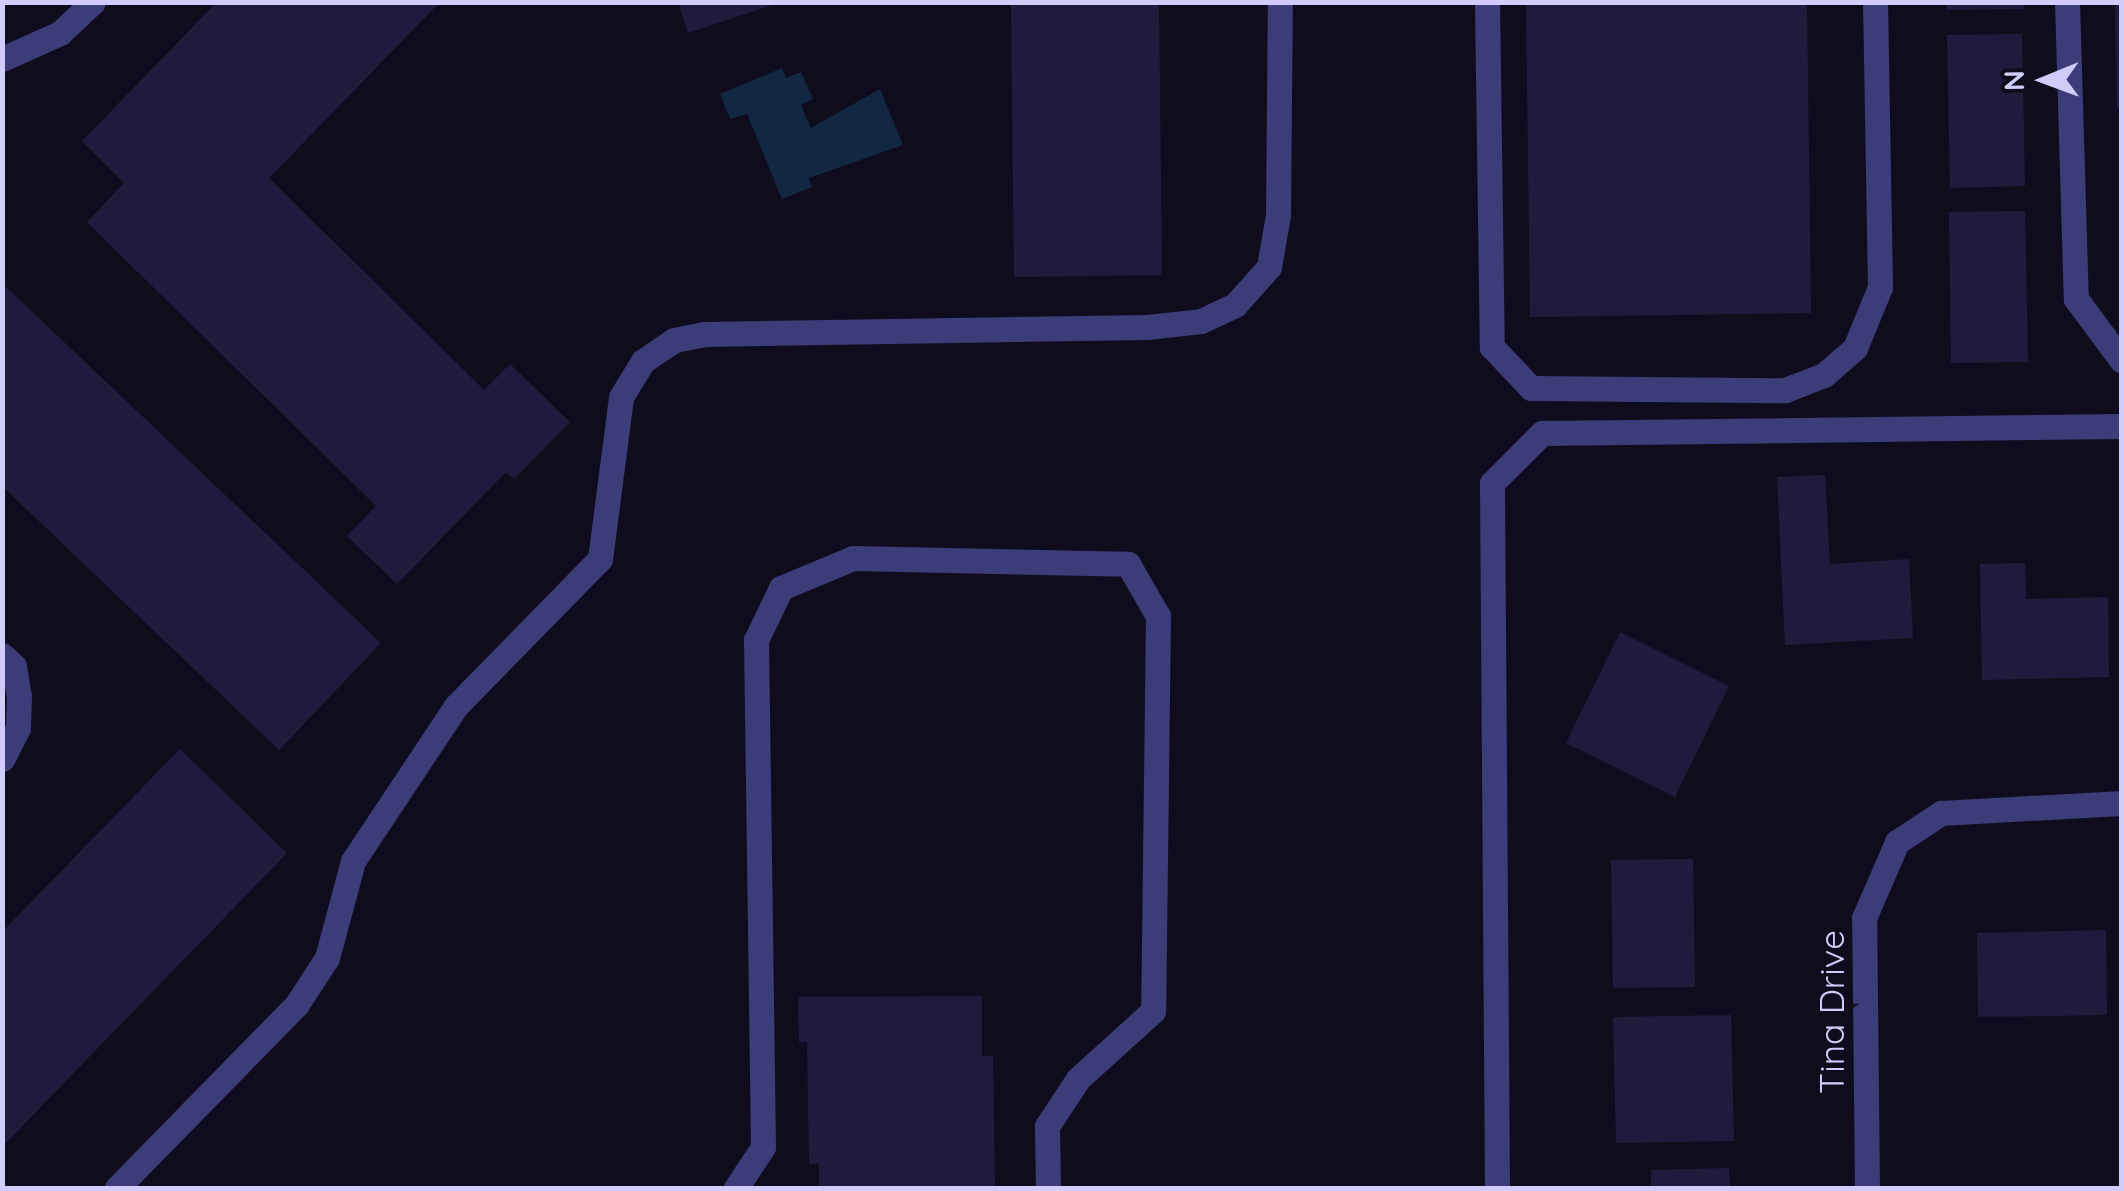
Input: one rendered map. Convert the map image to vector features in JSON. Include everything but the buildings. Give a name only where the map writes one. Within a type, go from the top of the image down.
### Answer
[{"type":"street","points":[[2,59],[60,33],[94,2]]},
{"type":"street","points":[[117,1188],[296,1004],[327,958],[354,861],[456,706],[600,559],[622,396],[643,361],[674,340],[706,334],[1147,327],[1201,321],[1235,305],[1269,267],[1278,216],[1280,2]]},
{"type":"street","points":[[1487,2],[1492,347],[1531,388],[1785,390],[1824,375],[1855,348],[1880,288],[1875,2]]},
{"type":"street","points":[[2067,2],[2076,300],[2122,360]]},
{"type":"street","points":[[1497,1188],[1492,483],[1542,433],[2122,426]]},
{"type":"street","points":[[736,1188],[762,1147],[756,640],[781,588],[853,558],[1128,564],[1158,616],[1154,1011],[1078,1079],[1046,1126],[1048,1188]]},
{"type":"street","points":[[2,655],[14,666],[19,696],[18,728],[2,759]]},
{"type":"street","name":"Tina Drive","points":[[1867,1188],[1864,918],[1896,842],[1941,813],[2122,803]]},
{"type":"water","points":[[782,68],[786,78],[801,72],[813,99],[801,105],[811,128],[880,89],[903,145],[809,178],[812,187],[782,199],[747,114],[730,119],[720,94]]}]
